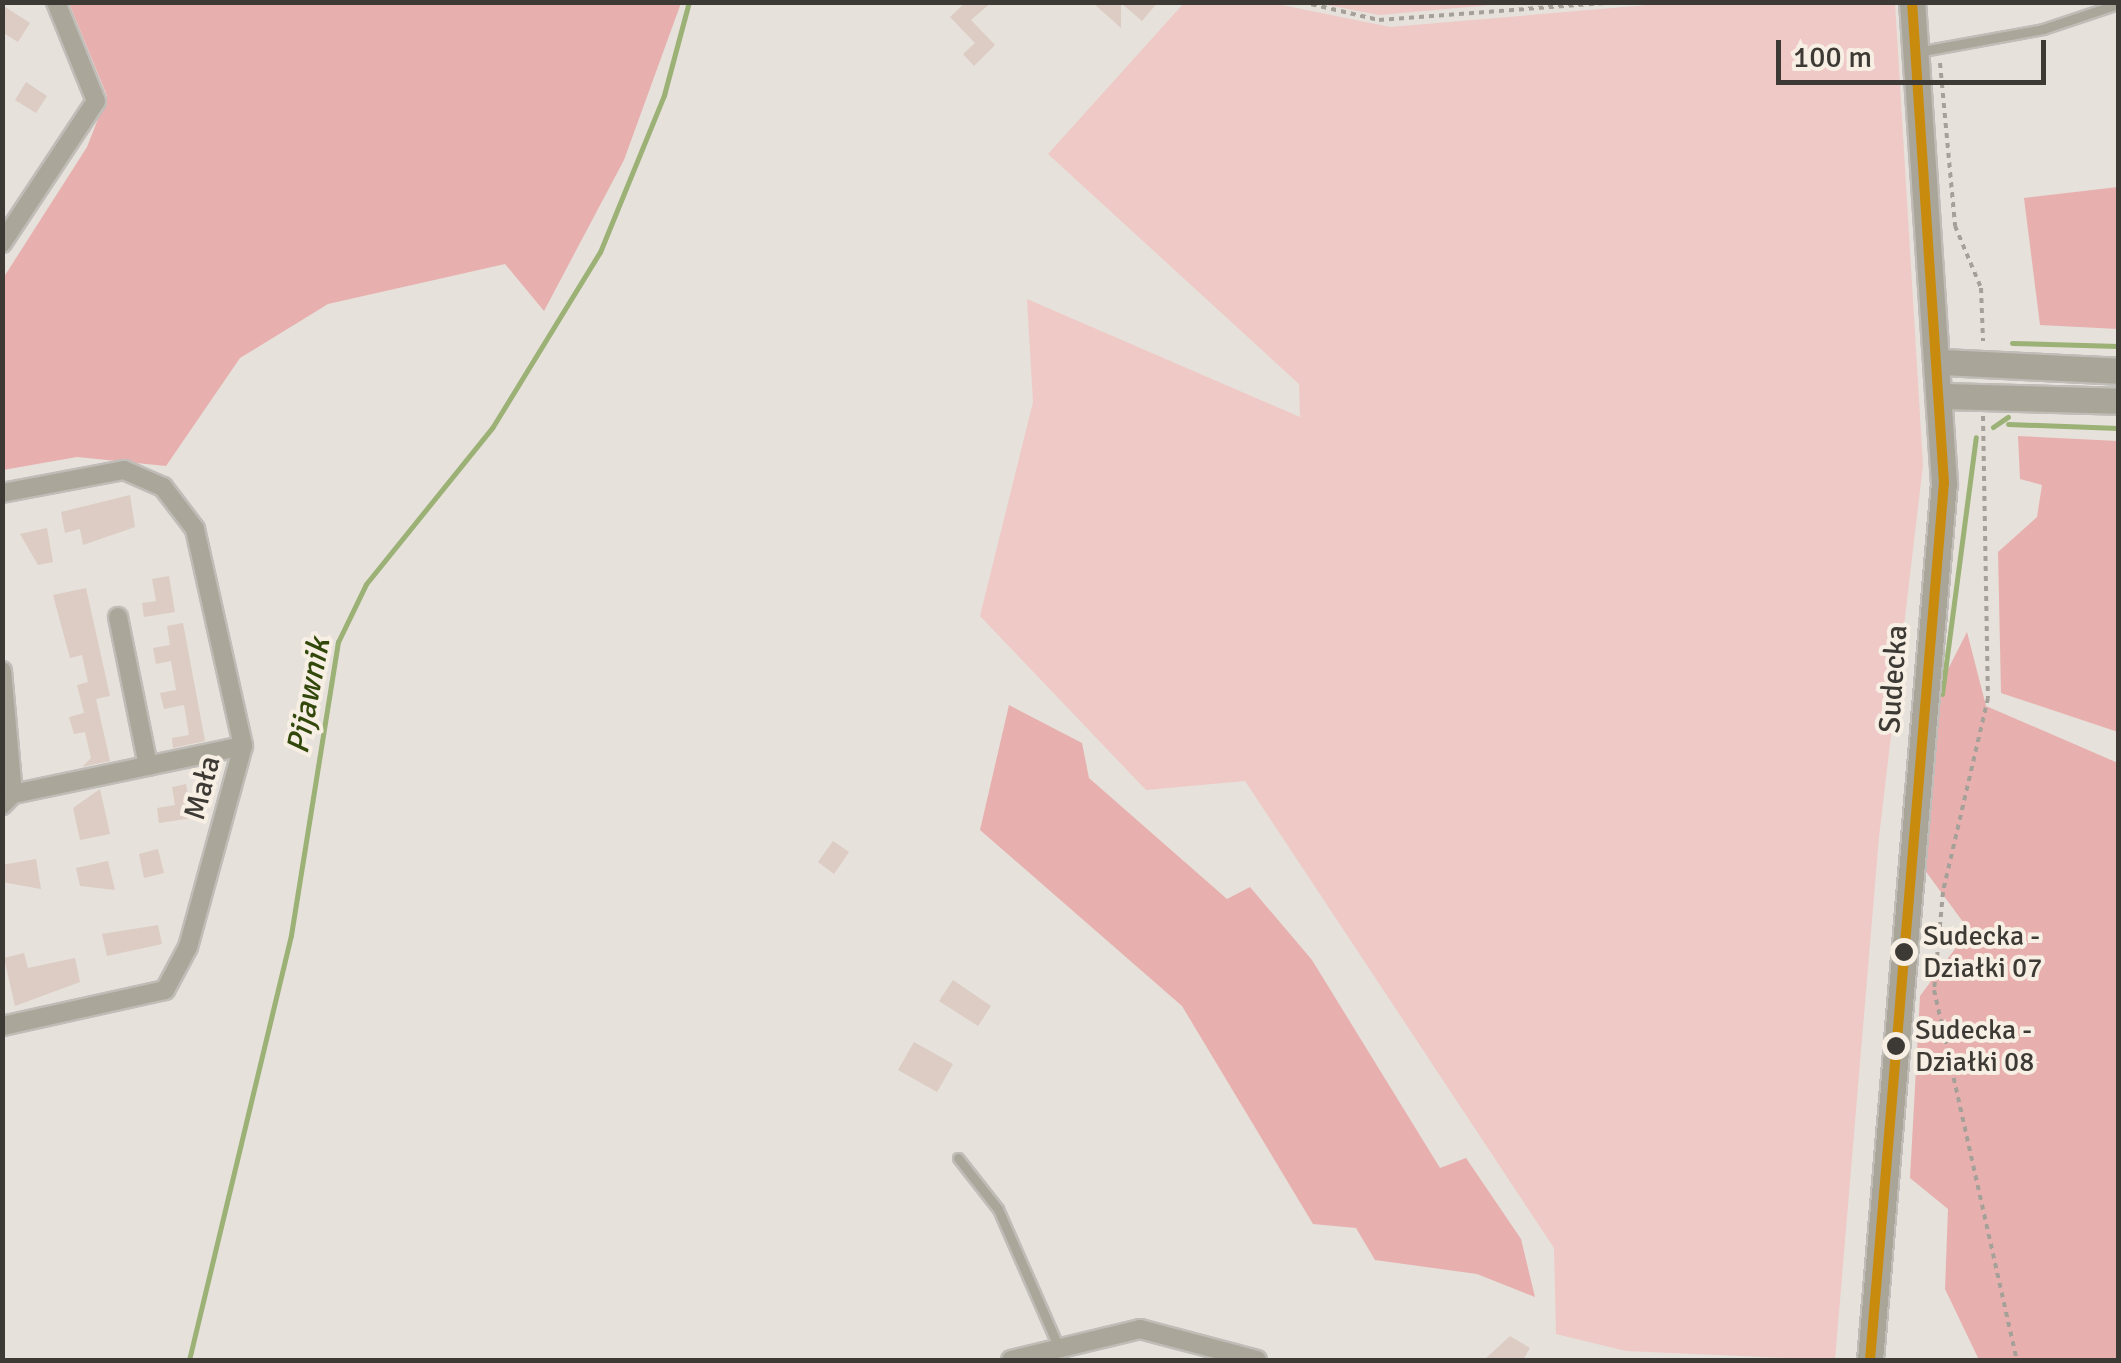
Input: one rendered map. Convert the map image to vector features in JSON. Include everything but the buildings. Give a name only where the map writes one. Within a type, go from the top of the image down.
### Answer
[{"type":"main road","name":"Sudecka","points":[[1870,1360],[1944,396],[1928,56],[1912,2]]},
{"type":"main road","points":[[1943,362],[2118,371]]},
{"type":"main road","points":[[1944,396],[2118,400]]},
{"type":"street","points":[[2,243],[96,101],[56,2]]},
{"type":"street","name":"Mała","points":[[2,493],[124,470],[163,487],[195,529],[242,746],[188,947],[165,990],[2,1026]]},
{"type":"street","points":[[118,618],[148,766]]},
{"type":"street","points":[[2,672],[8,800],[242,746]]},
{"type":"street","points":[[1011,1360],[1140,1328],[1257,1360]]},
{"type":"lane","points":[[1928,56],[2118,4]]},
{"type":"lane","points":[[958,1158],[998,1209],[1058,1346]]},
{"type":"path","points":[[1302,2],[1379,20],[1618,2]]},
{"type":"path","points":[[1928,56],[1955,226],[1981,288],[1983,354]]},
{"type":"path","points":[[1982,410],[1988,698],[1943,892],[1934,990],[2017,1360]]},
{"type":"shaded area","points":[[1683,2],[1895,3],[1923,465],[1879,837],[1835,1360],[1626,1351],[1556,1334],[1554,1248],[1245,781],[1146,790],[980,616],[1033,402],[1027,299],[1300,417],[1299,384],[1048,154],[1184,3],[1272,3],[1390,27]]},
{"type":"shaded area","points":[[69,3],[681,3],[624,160],[544,311],[505,264],[328,304],[240,358],[166,466],[77,457],[3,470],[2,280],[87,147],[107,96]]},
{"type":"shaded area","points":[[1317,3],[1514,3],[1379,15]]},
{"type":"shaded area","points":[[2118,187],[2118,329],[2040,325],[2024,198]]},
{"type":"shaded area","points":[[2018,436],[2118,441],[2118,732],[2001,693],[1998,552],[2037,517],[2042,485],[2020,479]]},
{"type":"shaded area","points":[[1967,632],[1986,706],[2118,763],[2118,1360],[1979,1360],[1945,1289],[1948,1209],[1910,1178],[1920,996],[1969,930],[1924,869],[1942,681]]},
{"type":"shaded area","points":[[1009,705],[1082,743],[1089,778],[1227,899],[1250,887],[1312,960],[1440,1168],[1466,1158],[1521,1239],[1535,1297],[1477,1274],[1375,1260],[1356,1228],[1313,1224],[1182,1006],[980,830]]},
{"type":"waterway","name":"Pijawnik","points":[[189,1360],[291,935],[338,642],[366,584],[492,428],[600,252],[664,95],[689,2]]},
{"type":"waterway","points":[[2012,343],[2118,346]]},
{"type":"waterway","points":[[1993,427],[2008,417]]},
{"type":"waterway","points":[[2008,424],[2118,428]]},
{"type":"waterway","points":[[1942,694],[1976,437]]},
{"type":"transit line","name":"100","points":[[1870,1360],[1944,483],[1912,2]]},
{"type":"place","name":"Sudecka - Działki 07","points":[[1904,952]]},
{"type":"place","name":"Sudecka - Działki 08","points":[[1896,1046]]}]
